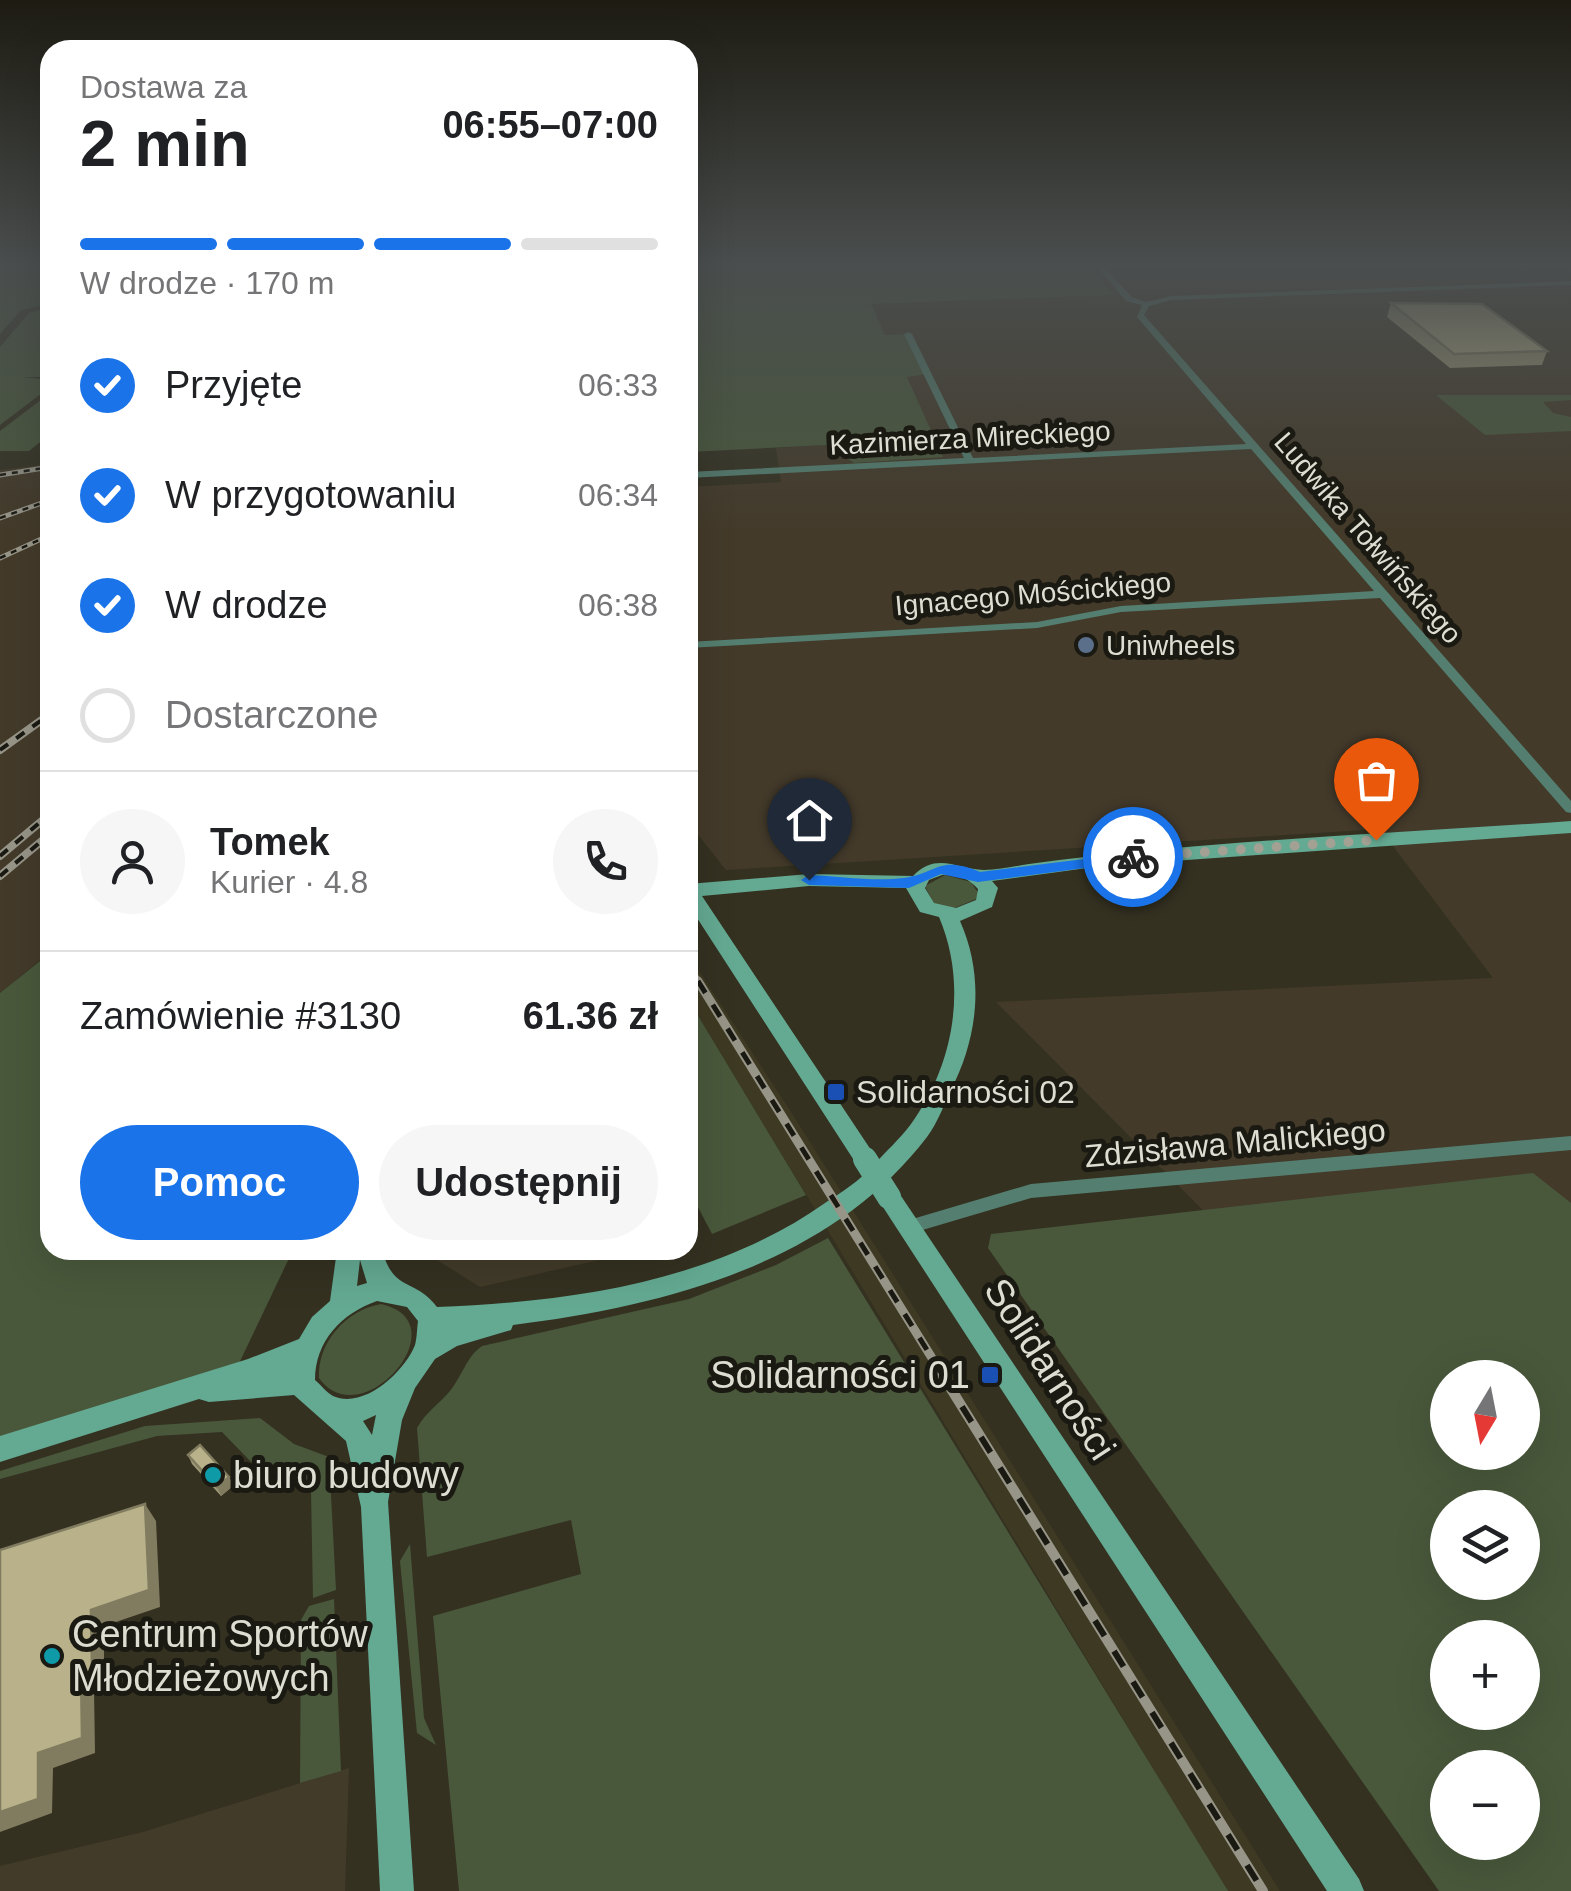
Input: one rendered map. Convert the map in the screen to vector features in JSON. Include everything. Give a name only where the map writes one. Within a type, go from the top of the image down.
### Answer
[{"type":"street","points":[[917,353],[970,460]]},
{"type":"street","name":"Ludwika Tołwińskiego","points":[[1174,353],[1571,808]]},
{"type":"street","name":"Kazimierza Mireckiego","points":[[698,474],[1254,446]]},
{"type":"street","name":"Ignacego Mościckiego","points":[[698,644],[1037,625],[1121,609],[1384,594]]},
{"type":"street","points":[[916,888],[929,872],[949,868],[983,883],[1102,860],[1571,827]]},
{"type":"street","points":[[698,893],[766,883],[857,881],[916,888]]},
{"type":"street","points":[[916,888],[927,908],[958,914],[985,904],[983,883]]},
{"type":"street","name":"Solidarności","points":[[698,906],[1347,1891]]},
{"type":"street","points":[[375,1507],[388,1420],[404,1384],[430,1350],[474,1330],[721,1269],[811,1227],[863,1190],[921,1127],[950,1076],[965,1020],[958,914]]},
{"type":"street","name":"Zdzisława Malickiego","points":[[909,1227],[1031,1191],[1571,1143]]},
{"type":"street","points":[[342,1307],[349,1260]]},
{"type":"street","points":[[372,1260],[376,1277],[393,1290],[418,1300],[431,1318],[430,1350]]},
{"type":"street","points":[[0,1449],[192,1390],[305,1348],[342,1307],[364,1294],[393,1290]]},
{"type":"street","points":[[431,1318],[567,1305]]},
{"type":"street","points":[[305,1348],[302,1385],[309,1396],[358,1434],[375,1507],[398,1891]]},
{"type":"street","points":[[192,1390],[238,1390],[289,1382],[302,1385]]},
{"type":"street","points":[[332,1411],[373,1405],[404,1384]]},
{"type":"shaded area","points":[[905,353],[1571,353],[1571,1581],[1540,1535],[1540,1490],[1481,1490],[1461,1470],[1540,1470],[1540,1360],[1430,1360],[1430,1439],[996,1002],[1493,978],[1380,829],[726,870],[698,835],[698,486],[781,482],[776,448],[828,445],[854,463],[942,456],[906,376],[927,374]]},
{"type":"shaded area","points":[[40,465],[40,960],[0,993],[0,470]]},
{"type":"shaded area","points":[[698,969],[1280,1891],[1227,1891],[698,1016]]},
{"type":"shaded area","points":[[437,1260],[599,1260],[480,1287]]},
{"type":"shaded area","points":[[349,1768],[345,1891],[0,1891],[0,1866],[143,1832]]},
{"type":"green space","points":[[0,353],[40,353],[40,377],[23,377],[40,379],[40,395],[0,425]]},
{"type":"green space","points":[[698,353],[918,353],[928,374],[907,377],[943,457],[854,463],[827,445],[698,451]]},
{"type":"green space","points":[[1436,395],[1571,395],[1571,400],[1543,402],[1553,413],[1571,417],[1571,431],[1485,435]]},
{"type":"green space","points":[[40,401],[40,442],[29,451],[0,451],[0,431]]},
{"type":"green space","points":[[945,875],[971,882],[978,893],[976,899],[952,909],[934,904],[925,886]]},
{"type":"green space","points":[[40,961],[40,1260],[288,1260],[233,1376],[0,1441],[0,993]]},
{"type":"green space","points":[[698,1016],[806,1195],[712,1234],[698,1207]]},
{"type":"green space","points":[[1533,1173],[1571,1203],[1571,1891],[1439,1891],[988,1248],[991,1234]]},
{"type":"green space","points":[[828,1238],[1228,1891],[459,1891],[433,1616],[581,1574],[571,1520],[427,1557],[417,1428],[482,1346],[689,1299],[776,1265]]},
{"type":"green space","points":[[381,1304],[403,1315],[411,1332],[408,1351],[396,1370],[378,1386],[358,1394],[337,1393],[319,1378],[323,1353],[345,1321]]},
{"type":"green space","points":[[260,1418],[294,1444],[329,1457],[336,1590],[313,1598],[311,1491],[257,1468],[222,1432],[157,1436],[0,1479],[0,1471],[145,1426]]},
{"type":"green space","points":[[410,1544],[424,1718],[436,1745],[417,1733],[400,1561]]},
{"type":"green space","points":[[334,1599],[341,1771],[300,1783],[301,1620],[309,1606]]},
{"type":"building","name":"biuro budowy","points":[[200,1445],[229,1477],[217,1487],[188,1455]]},
{"type":"building","name":"Centrum Sportów Młodzieżowych","points":[[145,1504],[149,1590],[91,1610],[92,1671],[81,1674],[82,1738],[38,1753],[38,1799],[0,1812],[0,1550]]},
{"type":"railway","points":[[0,475],[40,469]]},
{"type":"railway","points":[[0,518],[40,504]]},
{"type":"railway","points":[[0,558],[40,540]]},
{"type":"railway","points":[[0,750],[40,721]]},
{"type":"railway","points":[[0,856],[40,822]]},
{"type":"railway","points":[[0,876],[40,842]]},
{"type":"railway","points":[[698,981],[945,1379]]},
{"type":"railway","points":[[943,1376],[1263,1891]]},
{"type":"way so far","points":[[1133,857],[1376,840]]},
{"type":"place","name":"Uniwheels","points":[[1086,645]]},
{"type":"place","name":"Solidarności 02","points":[[836,1092]]},
{"type":"place","name":"Solidarności 01","points":[[990,1375]]},
{"type":"place","name":"biuro budowy","points":[[213,1475]]},
{"type":"place","name":"Centrum Sportów Młodzieżowych","points":[[52,1656]]},
{"type":"route","points":[[809,880],[909,883],[938,869],[960,869],[978,877],[1133,857]]}]
